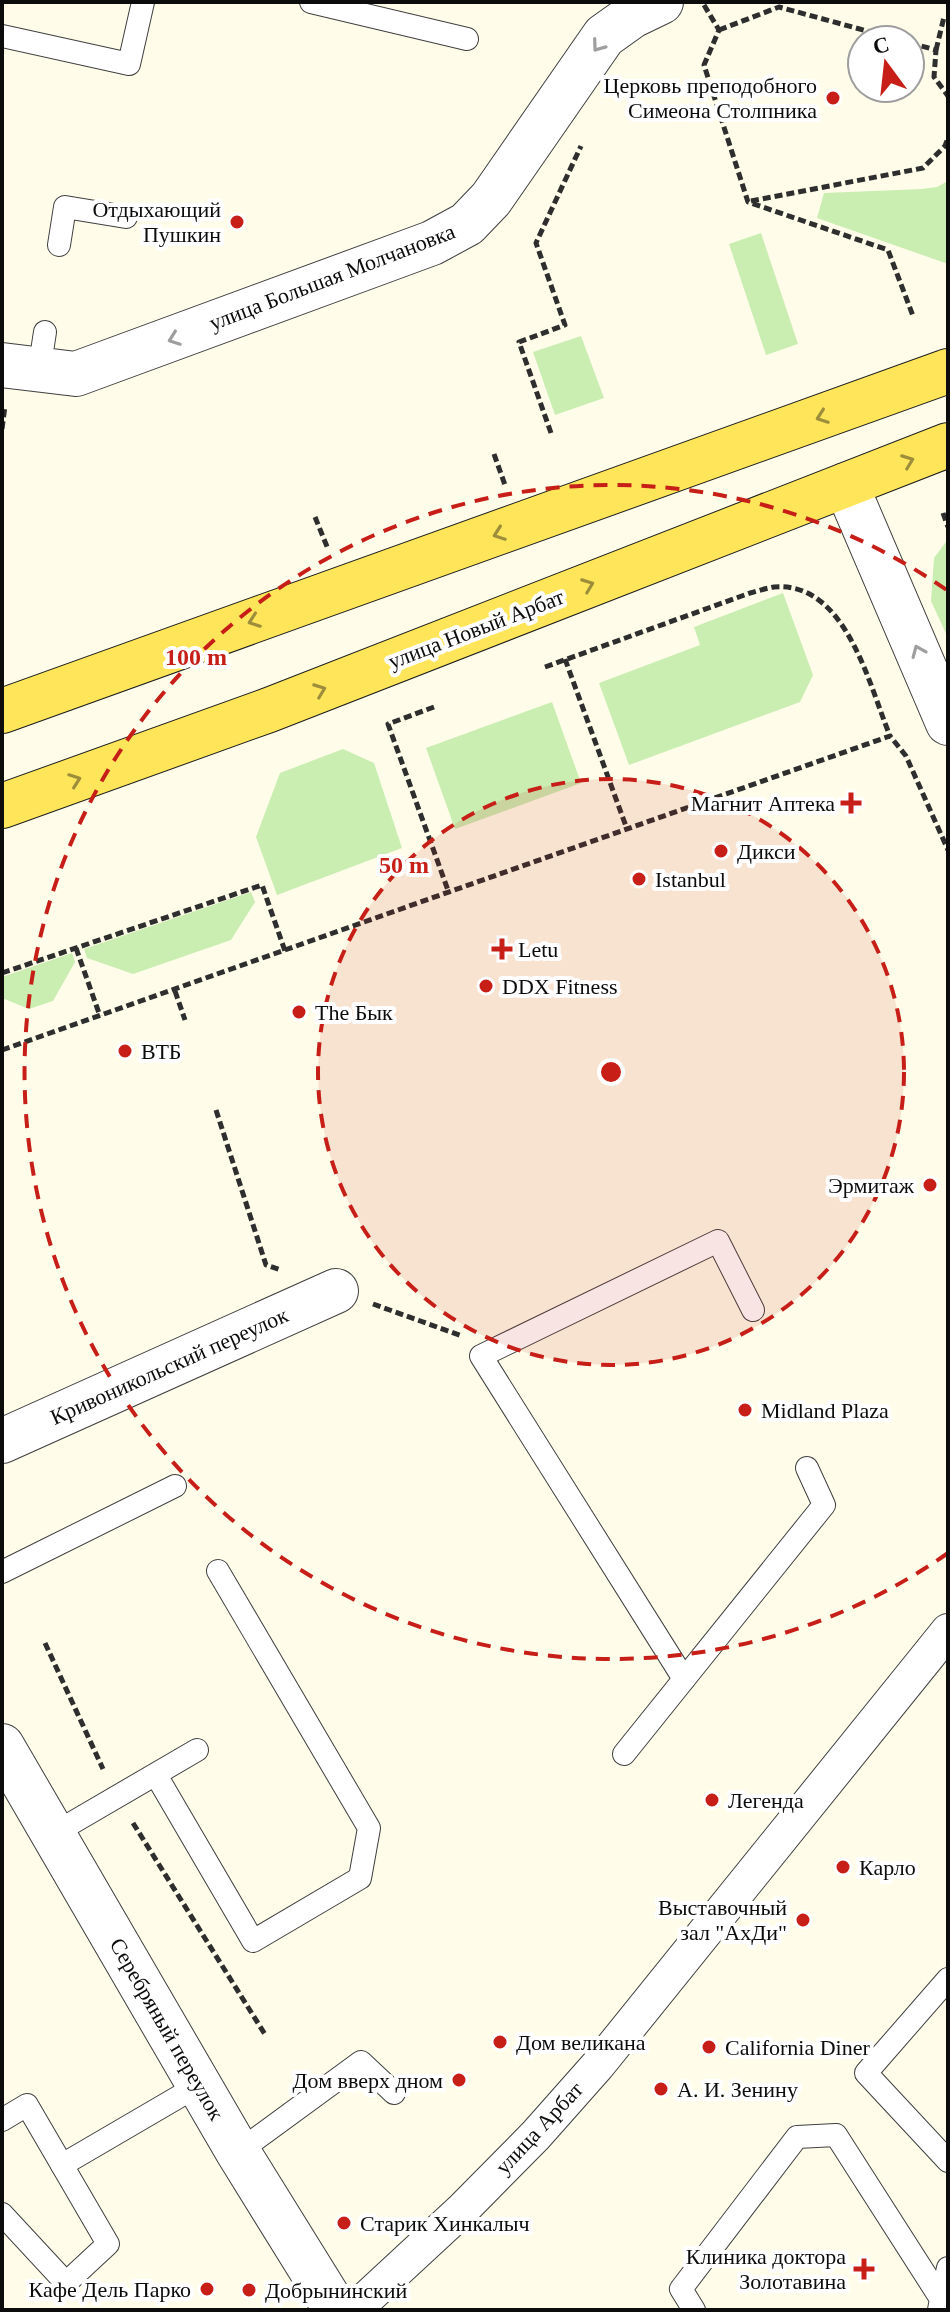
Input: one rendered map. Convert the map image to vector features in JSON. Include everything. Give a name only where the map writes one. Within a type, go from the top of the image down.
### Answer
[{"type":"main road","points":[[2,711],[948,371]]},
{"type":"main road","name":"улица Новый Арбат","points":[[2,806],[269,710],[948,445]]},
{"type":"street","name":"улица Большая Молчановка","points":[[29,356],[76,374],[94,369],[432,243],[467,224],[491,199],[604,36],[632,16],[661,2]]},
{"type":"street","points":[[846,485],[948,723]]},
{"type":"street","name":"Кривоникольский переулок","points":[[2,1441],[336,1291]]},
{"type":"street","name":"улица Арбат","points":[[354,2310],[536,2135],[598,2065],[948,1631]]},
{"type":"street","name":"Серебряный переулок","points":[[2,1746],[238,2152],[336,2310]]},
{"type":"lane","points":[[2,36],[129,64],[143,2]]},
{"type":"lane","points":[[311,2],[467,39]]},
{"type":"lane","points":[[59,245],[65,207],[126,217]]},
{"type":"lane","points":[[684,1679],[481,1356],[718,1241],[753,1310]]},
{"type":"lane","points":[[624,1754],[824,1505],[807,1468]]},
{"type":"lane","points":[[2,1572],[175,1486]]},
{"type":"lane","points":[[156,1775],[253,1941],[360,1878],[369,1828],[218,1571]]},
{"type":"lane","points":[[53,1834],[197,1750]]},
{"type":"lane","points":[[948,1979],[866,2073],[948,2161]]},
{"type":"lane","points":[[238,2152],[361,2062],[394,2093]]},
{"type":"lane","points":[[62,2165],[199,2085]]},
{"type":"lane","points":[[2,2120],[27,2105],[108,2244],[66,2283],[2,2214]]},
{"type":"lane","points":[[694,2310],[681,2289],[797,2137],[836,2135],[940,2304]]},
{"type":"lane","points":[[940,2304],[948,2268]]},
{"type":"path","points":[[704,5],[719,30]]},
{"type":"path","points":[[748,202],[704,65],[719,30],[779,7],[846,25]]},
{"type":"path","points":[[944,17],[936,50],[934,77],[948,96]]},
{"type":"path","points":[[926,47],[936,50]]},
{"type":"path","points":[[748,202],[923,168],[945,146],[948,138]]},
{"type":"path","points":[[748,202],[888,250],[913,316]]},
{"type":"path","points":[[550,282],[565,325],[519,342],[551,433]]},
{"type":"path","points":[[492,489],[505,485],[494,454]]},
{"type":"path","points":[[943,513],[948,527]]},
{"type":"path","points":[[315,517],[327,549],[339,545]]},
{"type":"path","points":[[545,667],[750,593],[776,587],[819,599],[848,631],[890,736],[906,756],[948,850]]},
{"type":"path","points":[[565,659],[627,829]]},
{"type":"path","points":[[434,707],[388,724],[449,893]]},
{"type":"path","points":[[2,1050],[890,736]]},
{"type":"path","points":[[2,973],[262,885],[285,951]]},
{"type":"path","points":[[76,948],[100,1016]]},
{"type":"path","points":[[175,991],[185,1020]]},
{"type":"path","points":[[216,1110],[232,1160]]},
{"type":"path","points":[[45,1643],[116,1798],[266,2036]]},
{"type":"green space","points":[[948,181],[948,264],[817,218],[824,193],[922,189],[937,187]]},
{"type":"green space","points":[[761,233],[798,344],[766,355],[729,244]]},
{"type":"green space","points":[[581,336],[604,398],[555,415],[533,352]]},
{"type":"green space","points":[[948,539],[948,638],[931,601],[934,558]]},
{"type":"green space","points":[[783,593],[813,675],[800,702],[629,765],[599,683],[700,645],[694,627]]},
{"type":"green space","points":[[552,702],[581,783],[455,829],[426,748]]},
{"type":"green space","points":[[343,749],[374,763],[402,848],[277,895],[256,837],[280,773]]},
{"type":"green space","points":[[251,892],[255,902],[231,940],[133,974],[87,958],[84,949]]},
{"type":"green space","points":[[72,953],[75,962],[53,1001],[29,1009],[2,998],[2,977]]},
{"type":"place","name":"Церковь преподобного Симеона Столпника","points":[[833,98]]},
{"type":"place","name":"Отдыхающий Пушкин","points":[[237,222]]},
{"type":"place","name":"Магнит Аптека","points":[[851,803]]},
{"type":"place","name":"Дикси","points":[[721,851]]},
{"type":"place","name":"Istanbul","points":[[639,879]]},
{"type":"place","name":"Letu","points":[[502,949]]},
{"type":"place","name":"DDX Fitness","points":[[486,986]]},
{"type":"place","name":"The Бык","points":[[299,1012]]},
{"type":"place","name":"ВТБ","points":[[125,1051]]},
{"type":"place","name":"Эрмитаж","points":[[930,1185]]},
{"type":"place","name":"Midland Plaza","points":[[745,1410]]},
{"type":"place","name":"Легенда","points":[[712,1800]]},
{"type":"place","name":"Карло","points":[[843,1867]]},
{"type":"place","name":"Выставочный зал \"АхДи\"","points":[[803,1920]]},
{"type":"place","name":"Дом великана","points":[[500,2042]]},
{"type":"place","name":"California Diner","points":[[709,2047]]},
{"type":"place","name":"Дом вверх дном","points":[[459,2080]]},
{"type":"place","name":"А. И. Зенину","points":[[661,2089]]},
{"type":"place","name":"Старик Хинкалыч","points":[[344,2223]]},
{"type":"place","name":"Клиника доктора Золотавина","points":[[864,2269]]},
{"type":"place","name":"Кафе Дель Парко","points":[[207,2289]]},
{"type":"place","name":"Добрынинский","points":[[249,2290]]}]
